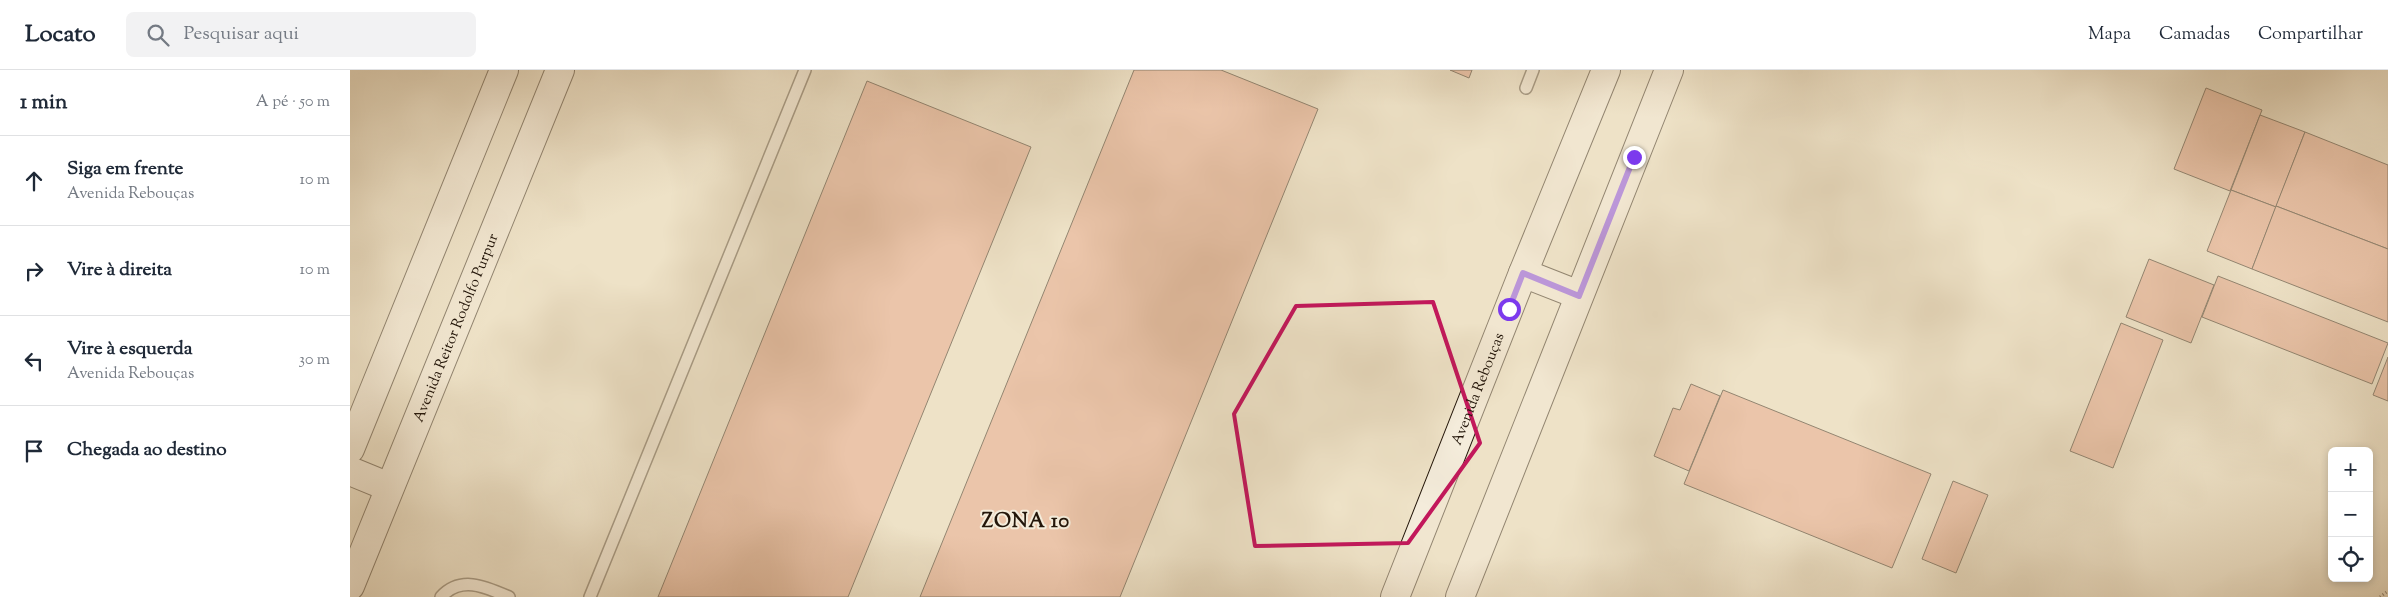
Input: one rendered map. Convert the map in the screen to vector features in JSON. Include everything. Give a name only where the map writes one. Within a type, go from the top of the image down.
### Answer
[{"type":"main road","points":[[350,449],[504,70]]},
{"type":"main road","name":"Avenida Reitor Rodolfo Purpur","points":[[350,586],[560,70]]},
{"type":"main road","name":"Avenida Rebouças","points":[[1395,597],[1523,273],[1606,70]]},
{"type":"main road","points":[[1460,597],[1669,70]]},
{"type":"main road","points":[[1523,273],[1579,296]]},
{"type":"main road","points":[[350,471],[389,487]]},
{"type":"lane","points":[[590,597],[805,70]]},
{"type":"lane","points":[[1526,88],[1532,70]]},
{"type":"lane","points":[[441,597],[448,590],[476,583],[509,597]]},
{"type":"path","points":[[2380,597],[2388,591]]},
{"type":"highlighted area","points":[[1433,302],[1480,443],[1408,543],[1255,546],[1234,414],[1296,306]]},
{"type":"building","points":[[1134,70],[1221,70],[1318,109],[1120,597],[920,597]]},
{"type":"building","points":[[1450,70],[1472,70],[1469,78]]},
{"type":"building","points":[[867,81],[1031,147],[848,597],[658,597]]},
{"type":"building","points":[[2206,88],[2262,110],[2230,191],[2174,169]]},
{"type":"building","points":[[2260,115],[2305,132],[2276,207],[2231,190]]},
{"type":"building","points":[[2305,132],[2388,165],[2388,249],[2276,206]]},
{"type":"building","points":[[2231,190],[2276,207],[2252,269],[2207,251]]},
{"type":"building","points":[[2276,206],[2388,249],[2388,322],[2252,269]]},
{"type":"building","points":[[2149,259],[2214,285],[2191,343],[2126,317]]},
{"type":"building","points":[[2218,276],[2388,343],[2372,384],[2202,317]]},
{"type":"building","points":[[2121,323],[2163,340],[2113,468],[2070,451]]},
{"type":"building","points":[[2388,357],[2388,401],[2373,395]]},
{"type":"building","points":[[1691,384],[1720,396],[1689,471],[1654,456],[1673,408],[1680,410]]},
{"type":"building","points":[[1723,390],[1931,474],[1892,568],[1684,484]]},
{"type":"building","points":[[1953,481],[1988,495],[1956,573],[1922,559]]},
{"type":"district","name":"ZONA 10","points":[[1026,520]]},
{"type":"route","points":[[1509,309],[1523,273],[1579,296],[1634,157]]}]
